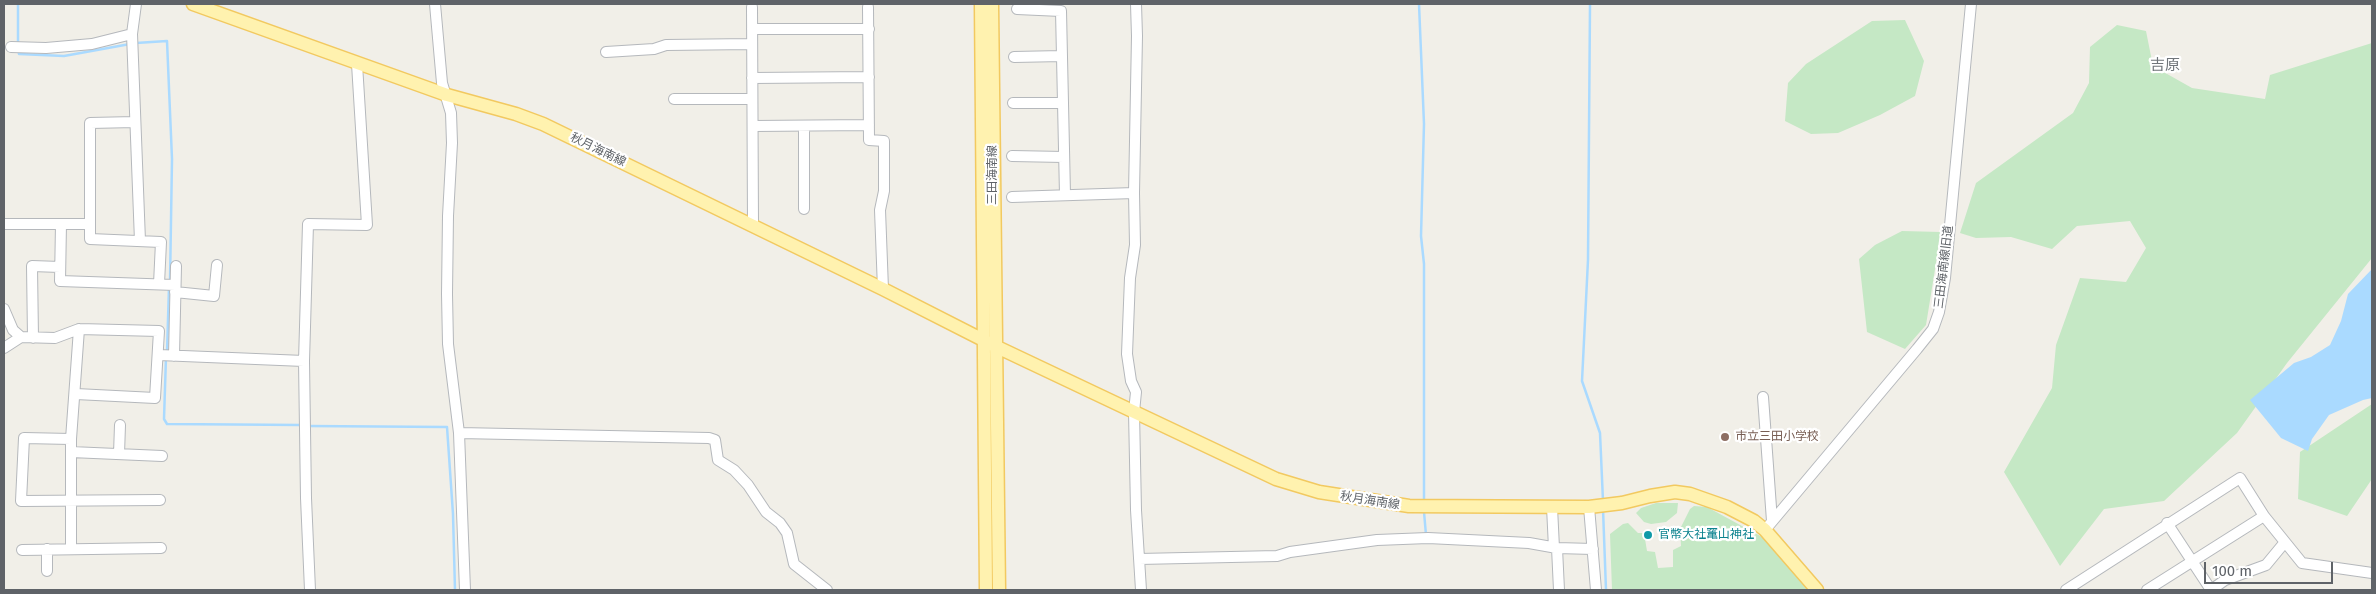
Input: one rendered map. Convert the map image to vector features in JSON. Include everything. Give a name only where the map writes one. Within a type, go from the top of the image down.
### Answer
[{"type":"main road","name":"秋月海南線","points":[[192,4],[447,95],[516,114],[543,124],[753,225],[991,344],[1276,479],[1319,492],[1409,506],[1598,506],[1675,492],[1690,494],[1727,506],[1754,521],[1769,525],[1817,590]]},
{"type":"main road","name":"三田海南線","points":[[981,4],[991,344]]},
{"type":"main road","name":"三田海南線","points":[[991,344],[992,4]]},
{"type":"main road","points":[[986,590],[991,344]]},
{"type":"main road","points":[[991,344],[999,590]]},
{"type":"street","points":[[136,4],[132,34],[140,241]]},
{"type":"street","points":[[435,4],[442,83],[451,113],[452,143],[448,216],[448,334],[460,433],[465,590]]},
{"type":"street","points":[[1136,4],[1135,245],[1130,278],[1127,354],[1131,381],[1136,392],[1134,412],[1136,510],[1141,590]]},
{"type":"street","name":"三田海南線旧道","points":[[1769,525],[1917,350],[1932,329],[1940,312],[1945,278],[1971,4]]},
{"type":"street","points":[[752,7],[753,225]]},
{"type":"street","points":[[868,7],[869,140],[884,141],[884,191],[880,210],[883,289]]},
{"type":"street","points":[[1017,9],[1061,10],[1065,195]]},
{"type":"street","points":[[752,29],[868,28]]},
{"type":"street","points":[[11,47],[46,48],[92,44],[132,34]]},
{"type":"street","points":[[606,52],[654,49],[666,45],[752,44]]},
{"type":"street","points":[[1014,57],[1062,56]]},
{"type":"street","points":[[310,590],[306,498],[304,361],[308,224],[367,225],[358,64]]},
{"type":"street","points":[[752,78],[869,77]]},
{"type":"street","points":[[674,99],[752,99]]},
{"type":"street","points":[[1013,103],[1063,103]]},
{"type":"street","points":[[135,122],[90,124],[90,240],[161,242],[159,284]]},
{"type":"street","points":[[754,126],[869,126]]},
{"type":"street","points":[[804,126],[804,209]]},
{"type":"street","points":[[1012,156],[1064,158]]},
{"type":"street","points":[[1012,197],[1134,193]]},
{"type":"street","points":[[4,224],[90,224]]},
{"type":"street","points":[[61,224],[60,281],[159,284],[214,296],[217,265]]},
{"type":"street","points":[[33,338],[32,266],[60,267]]},
{"type":"street","points":[[174,356],[176,266]]},
{"type":"street","points":[[4,309],[13,330],[21,337],[55,338],[79,330],[159,331],[155,398],[76,394]]},
{"type":"street","points":[[71,549],[71,439],[76,394],[79,330]]},
{"type":"street","points":[[4,348],[21,337]]},
{"type":"street","points":[[158,355],[304,361]]},
{"type":"street","points":[[1764,397],[1769,525]]},
{"type":"street","points":[[118,454],[120,425]]},
{"type":"street","points":[[460,433],[709,438],[715,440],[718,460],[739,475],[766,512],[780,523],[787,532],[794,564],[827,590]]},
{"type":"street","points":[[71,439],[24,438],[21,501],[160,500]]},
{"type":"street","points":[[71,452],[162,456]]},
{"type":"street","points":[[2066,590],[2167,523],[2240,478],[2264,516],[2302,564],[2372,573]]},
{"type":"street","points":[[1596,590],[1593,549],[1598,506]]},
{"type":"street","points":[[1552,507],[1559,590]]},
{"type":"street","points":[[2147,590],[2264,516]]},
{"type":"street","points":[[2167,523],[2211,590],[2225,580],[2266,565],[2285,542]]},
{"type":"street","points":[[1139,559],[1277,556],[1290,552],[1377,540],[1428,538],[1529,543],[1556,548],[1593,549]]},
{"type":"street","points":[[22,550],[161,548]]},
{"type":"street","points":[[47,549],[47,571]]},
{"type":"green space","points":[[1905,20],[1924,61],[1915,96],[1880,115],[1838,133],[1811,134],[1785,121],[1788,83],[1806,64],[1872,21]]},
{"type":"green space","points":[[2117,25],[2146,31],[2153,66],[2192,88],[2265,99],[2270,75],[2372,43],[2372,258],[2287,363],[2237,433],[2164,501],[2104,509],[2060,566],[2004,472],[2052,388],[2056,345],[2080,278],[2126,282],[2146,248],[2130,221],[2077,226],[2052,249],[2011,237],[1976,238],[1960,233],[1976,183],[2073,113],[2089,83],[2090,47]]},
{"type":"green space","points":[[1902,231],[1941,232],[1926,325],[1905,349],[1867,332],[1859,259],[1875,245]]},
{"type":"green space","points":[[2372,404],[2372,479],[2347,516],[2298,499],[2300,452]]},
{"type":"green space","points":[[1656,503],[1678,503],[1677,513],[1666,522],[1651,524],[1644,522],[1636,513],[1641,508]]},
{"type":"green space","points":[[1694,506],[1707,507],[1764,538],[1810,590],[1612,590],[1610,534],[1623,524],[1628,523],[1638,533],[1644,533],[1647,551],[1655,552],[1658,568],[1673,567],[1673,550],[1681,546],[1680,529],[1690,509]]},
{"type":"water","points":[[2372,269],[2372,398],[2329,415],[2312,439],[2308,451],[2281,438],[2250,400],[2294,363],[2311,357],[2330,345],[2341,321],[2348,294]]},
{"type":"waterway","points":[[18,4],[18,45]]},
{"type":"waterway","points":[[1419,4],[1424,124],[1421,236],[1424,264],[1424,501]]},
{"type":"waterway","points":[[1590,4],[1588,260],[1582,381],[1600,433],[1603,501]]},
{"type":"waterway","points":[[136,43],[167,41],[172,159],[170,282]]},
{"type":"waterway","points":[[18,50],[19,54],[64,56],[130,44]]},
{"type":"waterway","points":[[167,352],[169,287]]},
{"type":"waterway","points":[[166,357],[164,419],[167,424],[301,425]]},
{"type":"waterway","points":[[307,426],[447,427],[453,514],[455,590]]},
{"type":"waterway","points":[[1603,509],[1606,590]]},
{"type":"waterway","points":[[1424,512],[1426,535]]},
{"type":"place","name":"市立三田小学校","points":[[1725,437]]},
{"type":"place","name":"官幣大社竃山神社","points":[[1648,535]]},
{"type":"district","name":"吉原","points":[[2165,66]]}]
